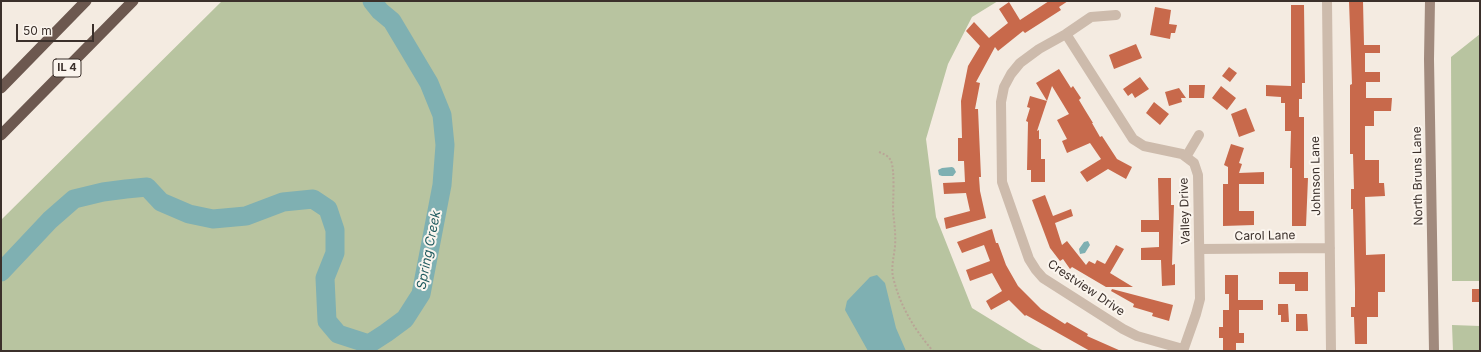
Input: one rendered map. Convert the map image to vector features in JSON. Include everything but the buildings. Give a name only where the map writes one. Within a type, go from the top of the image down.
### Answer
[{"type":"highway","name":"IL 4","points":[[1,88],[86,1]]},
{"type":"highway","name":"IL 4","points":[[1,135],[133,1]]},
{"type":"main road","name":"North Bruns Lane","points":[[1430,1],[1429,59],[1434,351]]},
{"type":"street","name":"Johnson Lane","points":[[1327,1],[1331,351]]},
{"type":"street","name":"Crestview Drive","points":[[1116,15],[1091,17],[1066,34],[1039,49],[1020,63],[1011,74],[1004,88],[1001,102],[1002,182],[1029,259],[1043,278],[1123,329],[1137,336],[1183,350]]},
{"type":"street","points":[[1066,34],[1133,138],[1144,146],[1182,154],[1186,157],[1199,135]]},
{"type":"street","name":"Valley Drive","points":[[1183,350],[1200,299],[1198,175],[1194,163],[1186,157]]},
{"type":"street","name":"Carol Lane","points":[[1200,249],[1330,248]]},
{"type":"path","points":[[879,152],[886,154],[891,161],[895,233],[895,246],[892,260],[893,275],[900,300],[909,319],[933,351]]},
{"type":"green space","points":[[222,1],[998,1],[972,17],[948,64],[926,139],[936,217],[972,308],[1044,351],[1,351],[1,220]]},
{"type":"green space","points":[[1480,34],[1480,281],[1452,281],[1451,57]]},
{"type":"green space","points":[[1452,325],[1480,326],[1480,351],[1453,351]]},
{"type":"water","points":[[952,167],[956,172],[953,176],[939,175],[938,170]]},
{"type":"water","points":[[1088,241],[1090,245],[1085,253],[1080,254],[1079,249],[1084,242]]},
{"type":"water","points":[[877,275],[885,283],[896,328],[906,351],[868,351],[845,310],[847,301],[870,277]]},
{"type":"waterway","name":"Spring Creek","points":[[1,272],[50,220],[74,199],[103,192],[147,187],[161,202],[189,214],[213,219],[246,216],[283,202],[313,199],[328,209],[335,230],[335,253],[325,278],[327,321],[338,334],[369,344],[386,333],[405,319],[421,294],[442,185],[445,145],[442,115],[429,83],[392,21],[380,11],[372,1]]}]
